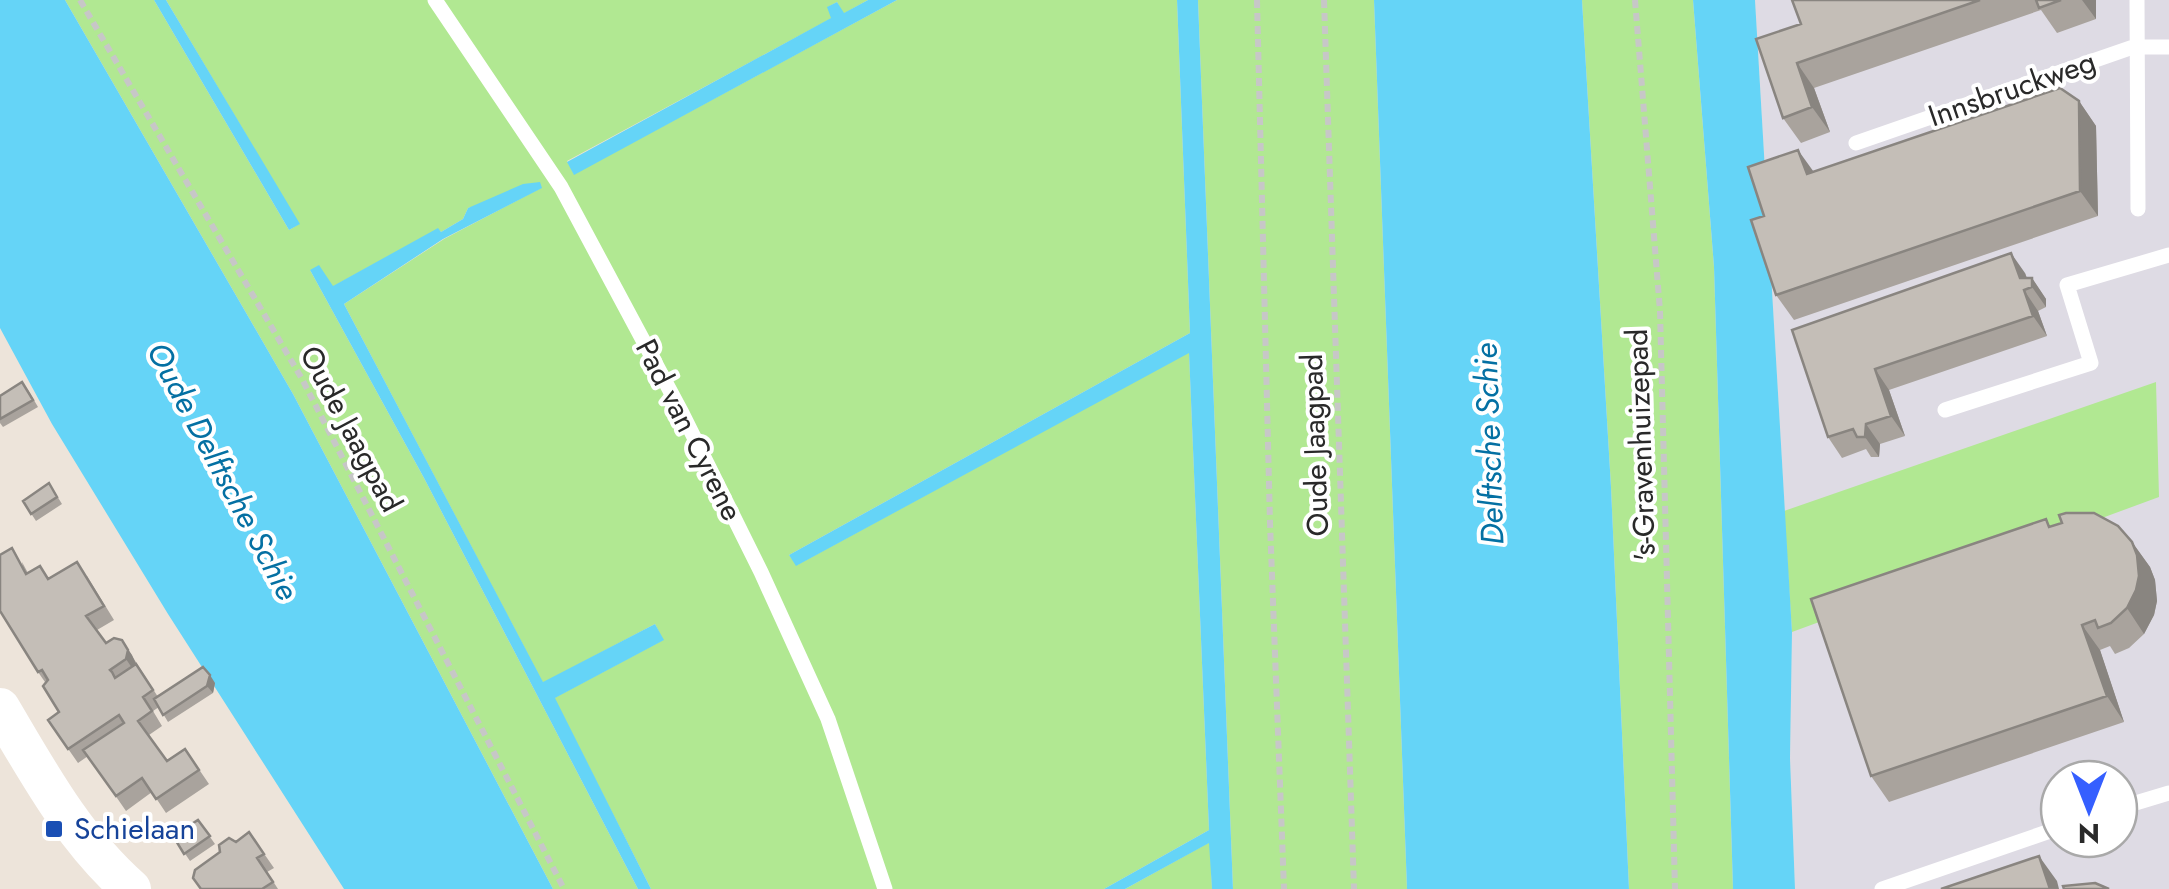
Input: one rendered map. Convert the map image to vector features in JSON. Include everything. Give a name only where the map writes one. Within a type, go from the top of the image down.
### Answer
[{"type":"street","points":[[0,708],[69,820],[101,862],[131,889]]},
{"type":"lane","name":"Pad van Cyrene","points":[[435,0],[561,187],[682,413],[828,719],[884,889]]},
{"type":"lane","points":[[2136,0],[2138,209]]},
{"type":"lane","name":"Innsbruckweg","points":[[1856,143],[2137,47],[2169,47]]},
{"type":"lane","points":[[1945,410],[2091,363],[2066,285],[2169,255]]},
{"type":"lane","points":[[2139,802],[2169,793]]},
{"type":"lane","points":[[1882,889],[2039,835]]},
{"type":"path","name":"Oude Jaagpad","points":[[80,0],[302,379],[564,889]]},
{"type":"path","points":[[1257,0],[1284,889]]},
{"type":"path","name":"Oude Jaagpad","points":[[1324,0],[1354,889]]},
{"type":"path","name":"'s-Gravenhuizepad","points":[[1635,0],[1660,311],[1675,889]]},
{"type":"shaded area","points":[[1755,0],[2169,0],[2169,889],[1795,889],[1790,758],[1792,632]]},
{"type":"green space","points":[[65,0],[154,0],[289,230],[299,224],[166,0],[868,0],[843,14],[837,2],[828,7],[832,18],[567,161],[574,174],[897,0],[1177,0],[1190,333],[789,555],[797,565],[1189,352],[1209,830],[1104,889],[651,889],[554,698],[663,640],[655,624],[543,683],[344,304],[444,239],[541,188],[468,208],[463,219],[441,232],[438,229],[332,287],[310,270],[424,478],[638,889],[553,889],[293,394]]},
{"type":"green space","points":[[1198,0],[1374,0],[1407,889],[1233,889]]},
{"type":"green space","points":[[1582,0],[1693,0],[1714,267],[1733,889],[1629,889],[1611,487]]},
{"type":"green space","points":[[2156,382],[2159,497],[1792,632],[1784,511]]},
{"type":"green space","points":[[1210,842],[1212,889],[1125,889]]},
{"type":"water","name":"Oude Delftsche Schie","points":[[0,0],[65,0],[293,394],[553,889],[344,889],[168,614],[52,424],[0,328]]},
{"type":"water","points":[[154,0],[166,0],[300,224],[289,230]]},
{"type":"water","points":[[868,0],[897,0],[574,175],[567,162],[831,18],[827,7],[837,2],[844,13]]},
{"type":"water","points":[[1177,0],[1198,0],[1233,889],[1212,889],[1209,843],[1125,889],[1104,889],[1209,830],[1189,353],[796,566],[789,555],[1190,333]]},
{"type":"water","name":"Delftsche Schie","points":[[1374,0],[1582,0],[1611,487],[1629,889],[1407,889]]},
{"type":"water","points":[[1693,0],[1755,0],[1792,632],[1790,758],[1795,889],[1733,889],[1714,267]]},
{"type":"water","points":[[540,182],[542,188],[443,239],[344,304],[543,682],[655,624],[664,640],[555,698],[651,889],[638,889],[424,478],[310,270],[319,265],[333,286],[438,228],[441,232],[463,219],[468,208],[523,184]]},
{"type":"building","points":[[1792,0],[1980,0],[1797,63],[1812,107],[1783,118],[1756,39],[1801,24]]},
{"type":"building","points":[[2036,0],[2061,0],[2039,8]]},
{"type":"building","points":[[2060,88],[2079,101],[2080,191],[1776,295],[1751,220],[1764,216],[1748,167],[1798,150],[1807,174]]},
{"type":"building","points":[[2011,253],[2020,278],[2032,278],[2032,287],[2024,290],[2033,316],[1875,369],[1891,416],[1866,424],[1865,437],[1857,437],[1853,429],[1828,437],[1792,330]]},
{"type":"building","points":[[22,382],[33,400],[0,419],[0,396]]},
{"type":"building","points":[[49,483],[57,497],[31,514],[23,501]]},
{"type":"building","points":[[2094,513],[2118,526],[2137,555],[2139,576],[2127,608],[2111,623],[2098,628],[2095,620],[2082,625],[2107,696],[1871,776],[1811,599],[2046,519],[2049,527],[2062,523],[2059,515]]},
{"type":"building","points":[[12,548],[26,574],[40,566],[48,579],[77,562],[104,606],[86,616],[106,643],[114,638],[122,640],[128,650],[126,659],[110,670],[115,678],[136,664],[153,690],[143,697],[152,711],[138,721],[167,761],[185,749],[199,770],[156,799],[142,778],[116,796],[83,750],[124,723],[119,715],[68,749],[48,720],[59,712],[43,686],[48,680],[42,670],[38,672],[0,611],[0,555]]},
{"type":"building","points":[[203,667],[210,675],[207,686],[163,715],[154,699]]},
{"type":"building","points":[[198,820],[210,836],[184,854],[173,836]]},
{"type":"building","points":[[249,832],[264,854],[257,858],[273,882],[262,889],[201,889],[193,878],[195,870],[220,852],[219,845],[229,838],[236,842]]},
{"type":"building","points":[[2039,856],[2050,889],[1941,889]]},
{"type":"building","points":[[2095,883],[2109,889],[2063,886]]},
{"type":"place","name":"Schielaan","points":[[54,829]]}]
